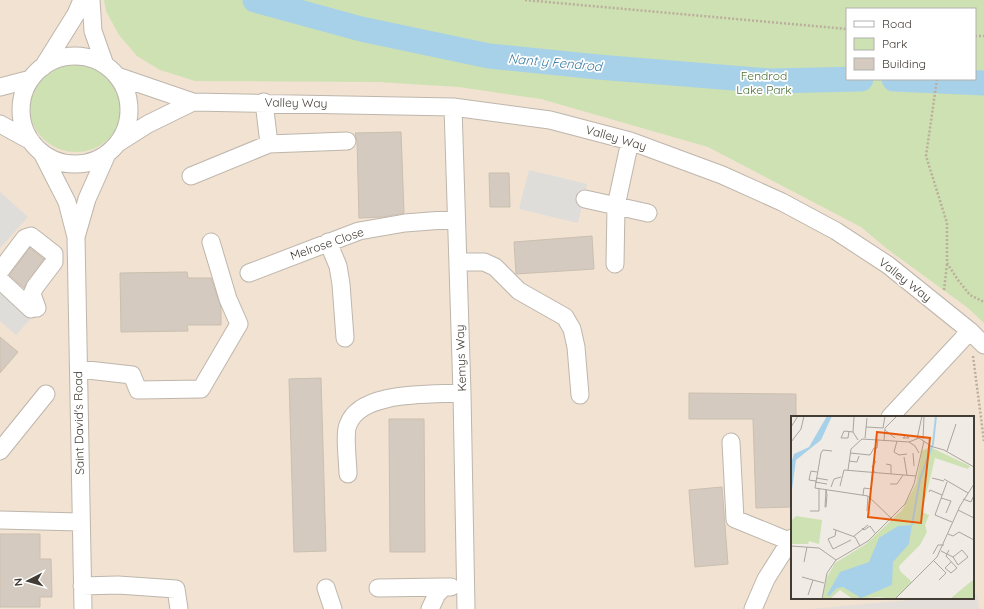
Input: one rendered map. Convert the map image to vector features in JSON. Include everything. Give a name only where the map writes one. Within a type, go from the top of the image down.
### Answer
[{"type":"street","points":[[43,67],[76,14],[82,0]]},
{"type":"street","points":[[90,0],[93,31],[105,65]]},
{"type":"street","points":[[0,124],[57,161],[74,164],[91,162],[112,149],[123,135],[129,115],[127,95],[118,76],[105,65],[93,59],[80,56],[54,60],[43,67],[31,79],[23,97],[22,117],[25,130],[37,147]]},
{"type":"street","name":"Valley Way","points":[[118,76],[193,102],[264,102],[454,107],[550,120],[630,141],[722,175],[836,231],[888,265],[984,345]]},
{"type":"street","points":[[0,88],[31,79]]},
{"type":"street","name":"Valley Way","points":[[112,149],[148,124],[193,102]]},
{"type":"street","points":[[264,102],[269,144]]},
{"type":"street","name":"Kemys Way","points":[[454,107],[466,609]]},
{"type":"street","points":[[191,176],[269,144],[348,141]]},
{"type":"street","points":[[615,264],[616,206],[630,141]]},
{"type":"street","name":"Saint David's Road","points":[[37,147],[67,202],[76,237],[80,522],[83,609]]},
{"type":"street","name":"Saint David's Road","points":[[76,237],[87,200],[112,149]]},
{"type":"street","points":[[585,199],[648,212]]},
{"type":"street","name":"Melrose Close","points":[[249,273],[359,231],[405,223],[456,219]]},
{"type":"street","points":[[0,271],[25,238],[31,236],[54,254],[54,262],[35,287],[32,294],[34,309],[0,280]]},
{"type":"street","points":[[79,369],[132,375],[138,390],[201,389],[239,324],[228,299],[211,242]]},
{"type":"street","points":[[328,242],[338,266],[341,284],[345,338]]},
{"type":"street","points":[[458,262],[484,262],[496,267],[519,291],[565,317],[572,329],[576,347],[580,395]]},
{"type":"street","points":[[891,416],[970,332]]},
{"type":"street","points":[[0,450],[46,394]]},
{"type":"street","points":[[348,474],[347,427],[351,418],[362,409],[376,401],[388,398],[462,394]]},
{"type":"street","points":[[732,442],[735,519],[791,540],[766,579],[753,609]]},
{"type":"street","points":[[0,520],[80,522]]},
{"type":"street","points":[[82,586],[118,585],[176,589],[178,609]]},
{"type":"street","points":[[430,609],[437,594],[444,587]]},
{"type":"street","points":[[378,588],[465,587]]},
{"type":"street","points":[[326,588],[333,609]]},
{"type":"path","points":[[525,0],[846,29]]},
{"type":"path","points":[[937,80],[926,156],[947,223],[947,263],[941,308]]},
{"type":"path","points":[[947,263],[970,295],[984,302]]},
{"type":"path","points":[[970,332],[984,441]]},
{"type":"shaded area","points":[[0,0],[984,0],[984,609],[0,609]]},
{"type":"shaded area","points":[[529,170],[587,184],[578,223],[519,209]]},
{"type":"shaded area","points":[[0,192],[28,217],[0,248]]},
{"type":"shaded area","points":[[0,287],[33,316],[16,335],[0,321]]},
{"type":"shaded area","points":[[974,594],[977,594],[979,609],[810,609],[921,599],[974,599]]},
{"type":"green space","name":"Fendrod Lake Park","points":[[104,0],[984,0],[984,323],[968,308],[886,248],[861,227],[708,147],[541,99],[459,87],[378,82],[195,81],[160,70],[137,56],[119,35],[106,11]]},
{"type":"green space","points":[[76,58],[94,61],[109,72],[120,87],[123,105],[120,123],[109,138],[94,149],[76,152],[58,149],[43,138],[32,123],[29,105],[32,87],[43,72],[58,61]]},
{"type":"building","points":[[401,132],[404,213],[383,217],[359,218],[357,140],[355,133]]},
{"type":"building","points":[[489,173],[509,173],[510,207],[490,207]]},
{"type":"building","points":[[592,236],[594,269],[516,274],[514,242]]},
{"type":"building","points":[[30,248],[44,259],[24,288],[9,275]]},
{"type":"building","points":[[187,272],[188,278],[211,278],[221,307],[221,325],[187,325],[188,331],[121,332],[120,273]]},
{"type":"building","points":[[0,337],[18,352],[0,373]]},
{"type":"building","points":[[321,378],[326,551],[294,552],[289,379]]},
{"type":"building","points":[[689,393],[796,394],[796,416],[791,416],[791,507],[756,508],[753,419],[689,419]]},
{"type":"building","points":[[389,419],[424,419],[425,552],[390,552]]},
{"type":"building","points":[[722,487],[728,564],[695,567],[689,490]]},
{"type":"building","points":[[0,534],[40,534],[40,559],[51,559],[52,597],[40,597],[40,607],[0,607]]},
{"type":"waterway","name":"Nant y Fendrod","points":[[255,0],[361,29],[489,56],[598,67],[771,81],[846,79]]},
{"type":"waterway","name":"Nant y Fendrod","points":[[916,80],[984,83]]}]
